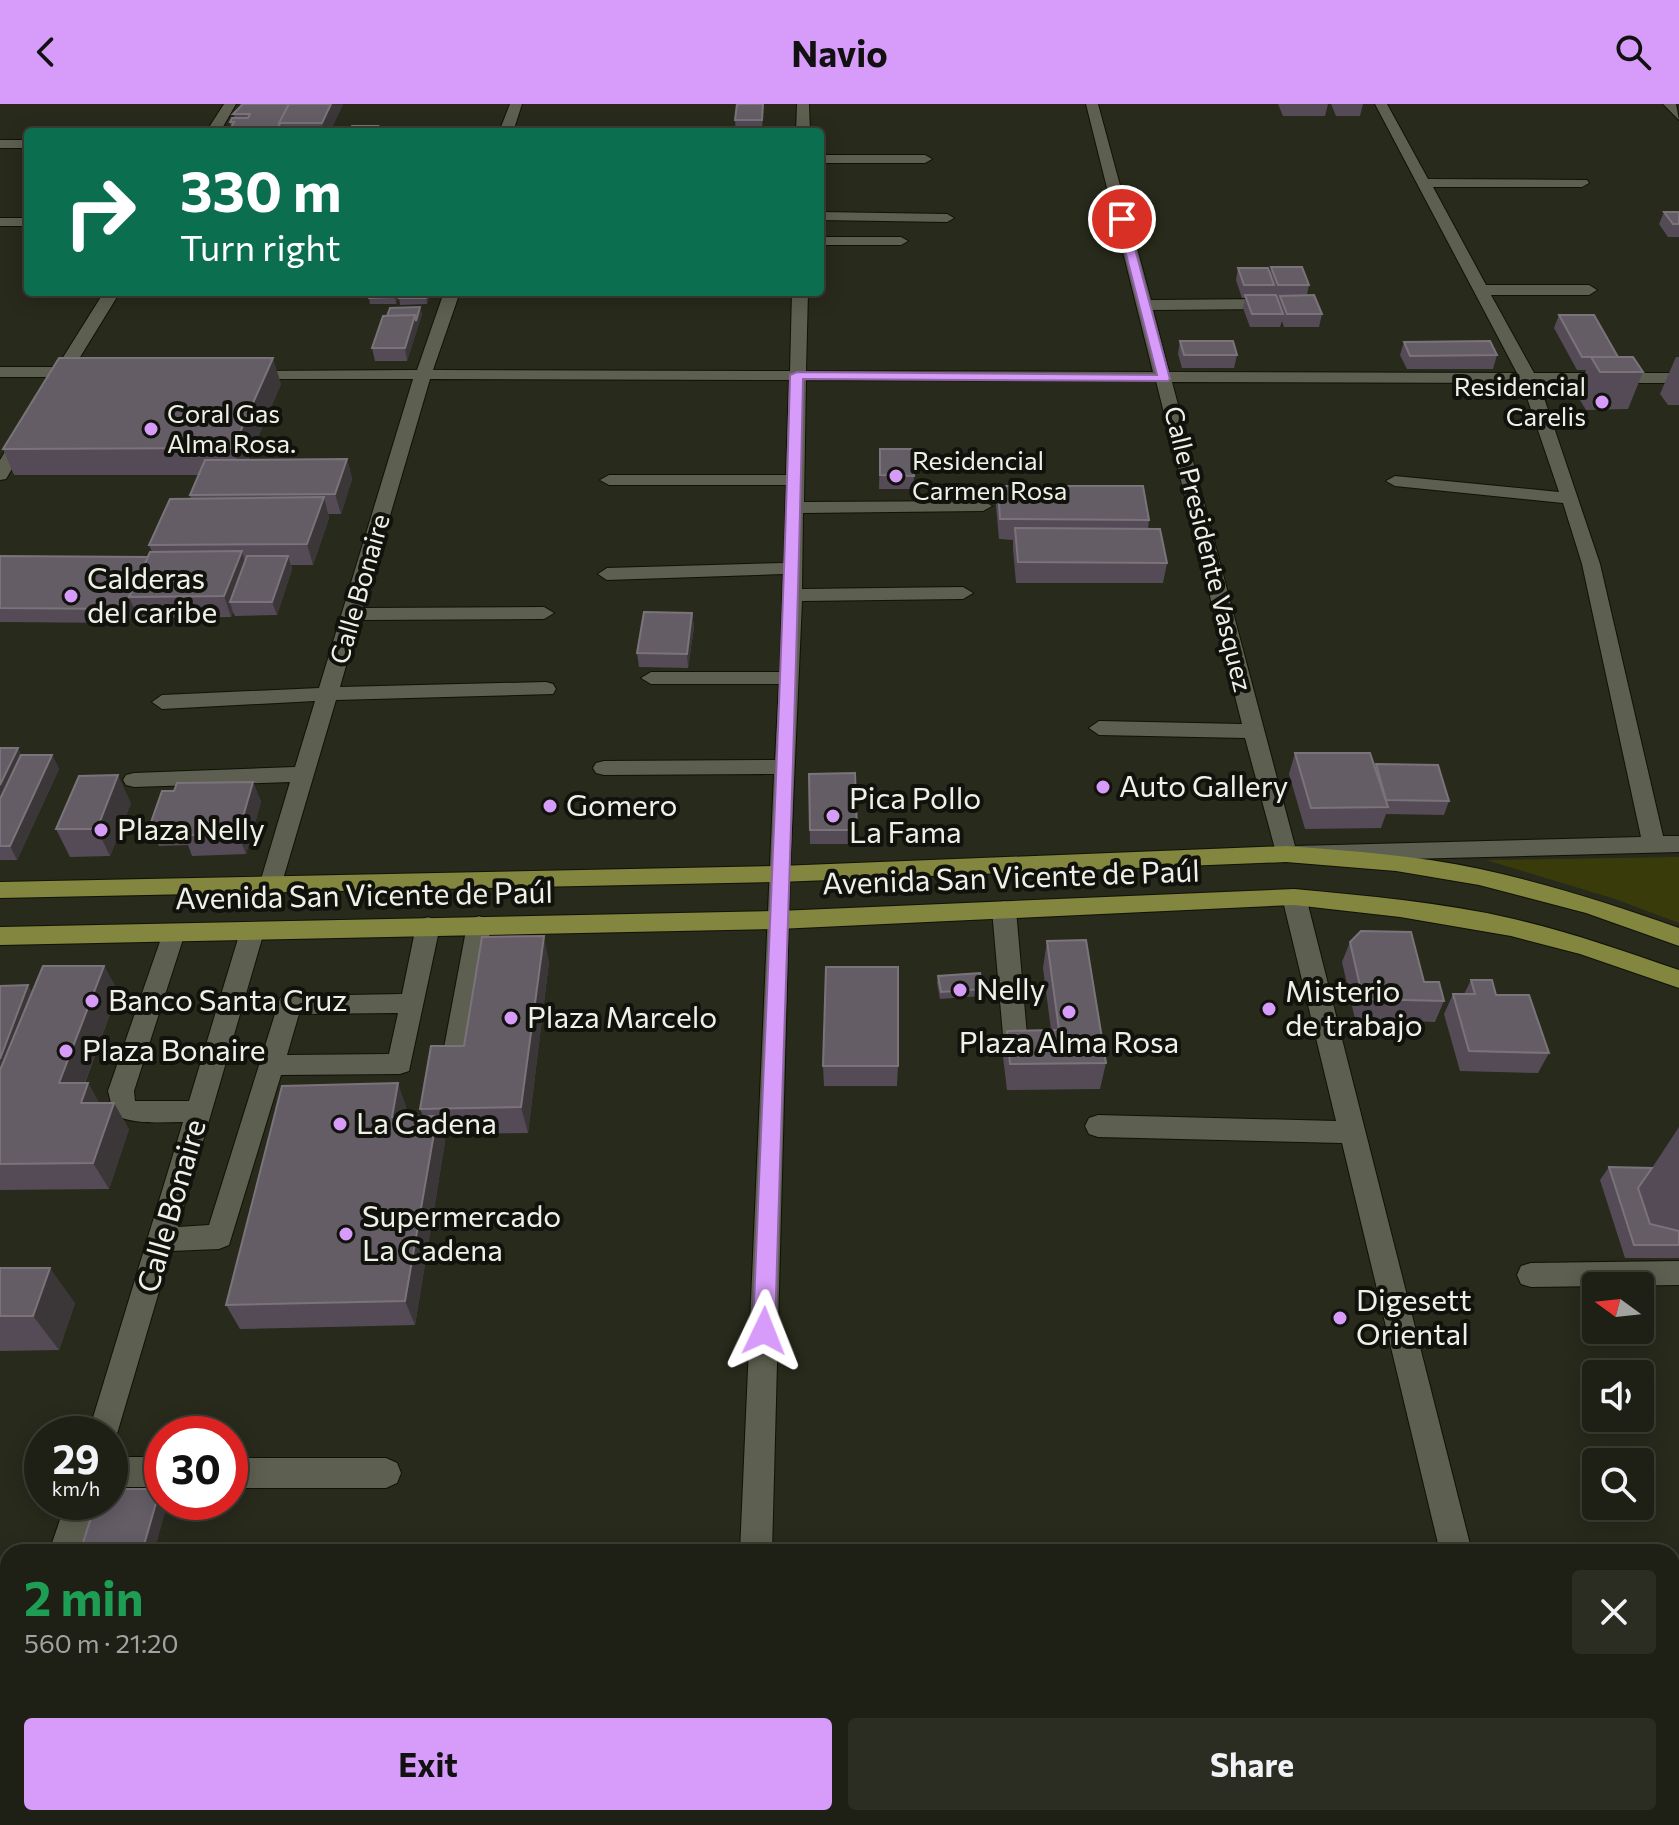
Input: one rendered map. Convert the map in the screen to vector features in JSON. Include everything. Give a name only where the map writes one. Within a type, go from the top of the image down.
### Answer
[{"type":"main road","name":"Avenida San Vicente de Paúl","points":[[0,890],[779,874],[1286,854],[1396,863],[1479,877],[1591,906],[1679,937]]},
{"type":"main road","name":"Avenida San Vicente de Paúl","points":[[0,936],[778,920],[1294,897],[1400,908],[1511,927],[1584,946],[1679,979]]},
{"type":"street","points":[[215,128],[230,104]]},
{"type":"street","points":[[507,128],[516,104]]},
{"type":"street","points":[[803,104],[803,128]]},
{"type":"street","name":"Calle Presidente Vasquez","points":[[1092,104],[1286,854]]},
{"type":"street","points":[[1381,104],[1529,379],[1591,564],[1654,845]]},
{"type":"street","points":[[1669,104],[1679,116]]},
{"type":"street","points":[[0,144],[24,144]]},
{"type":"street","points":[[824,159],[925,159]]},
{"type":"street","points":[[1424,183],[1582,183]]},
{"type":"street","points":[[824,216],[947,218]]},
{"type":"street","points":[[0,222],[24,222]]},
{"type":"street","points":[[824,241],[901,241]]},
{"type":"street","points":[[1481,290],[1589,290]]},
{"type":"street","points":[[47,396],[109,296]]},
{"type":"street","name":"Calle Bonaire","points":[[270,886],[423,375],[451,296]]},
{"type":"street","points":[[756,1544],[779,874],[790,678],[800,296]]},
{"type":"street","points":[[1145,305],[1295,304]]},
{"type":"street","points":[[0,372],[93,372]]},
{"type":"street","points":[[234,373],[1164,379],[1679,378]]},
{"type":"street","points":[[4,469],[34,418]]},
{"type":"street","points":[[4,469],[36,461]]},
{"type":"street","points":[[609,480],[794,480]]},
{"type":"street","points":[[1395,481],[1570,498]]},
{"type":"street","points":[[794,508],[983,506]]},
{"type":"street","points":[[607,574],[792,568]]},
{"type":"street","points":[[792,595],[963,593]]},
{"type":"street","points":[[352,614],[544,613]]},
{"type":"street","points":[[651,678],[790,678]]},
{"type":"street","points":[[162,702],[546,689]]},
{"type":"street","points":[[1099,728],[1254,731]]},
{"type":"street","points":[[604,768],[785,767]]},
{"type":"street","points":[[134,780],[304,774]]},
{"type":"street","name":"Avenida San Vicente de Paúl","points":[[1286,854],[1679,844]]},
{"type":"street","points":[[1294,897],[1454,1544]]},
{"type":"street","points":[[1004,910],[1015,1035]]},
{"type":"street","points":[[456,1053],[479,925]]},
{"type":"street","points":[[271,1065],[400,1064],[428,926]]},
{"type":"street","name":"Calle Bonaire","points":[[109,1416],[252,932]]},
{"type":"street","points":[[173,933],[121,1091],[121,1101],[123,1108],[132,1112],[200,1111]]},
{"type":"street","points":[[163,1239],[219,1237],[289,1005],[412,1003]]},
{"type":"street","points":[[1098,1126],[1352,1132]]},
{"type":"street","points":[[1531,1275],[1679,1273]]},
{"type":"street","points":[[248,1473],[386,1473]]},
{"type":"street","points":[[68,1544],[75,1520]]},
{"type":"shaded area","points":[[1679,857],[1679,923],[1615,899],[1486,860]]},
{"type":"building","points":[[243,104],[289,104],[278,128],[231,128],[232,118],[248,118],[250,114],[233,114]]},
{"type":"building","points":[[289,104],[331,104],[322,123],[279,123]]},
{"type":"building","points":[[737,104],[763,104],[762,120],[735,120]]},
{"type":"building","points":[[352,126],[378,126],[377,128]]},
{"type":"building","points":[[1664,212],[1679,212],[1679,224],[1673,224]]},
{"type":"building","points":[[1271,267],[1302,267],[1309,285],[1278,285]]},
{"type":"building","points":[[1238,268],[1268,268],[1274,285],[1244,285]]},
{"type":"building","points":[[1245,295],[1276,295],[1283,314],[1252,314]]},
{"type":"building","points":[[1314,295],[1322,314],[1287,314],[1280,296]]},
{"type":"building","points":[[400,296],[427,296],[426,298]]},
{"type":"building","points":[[420,307],[416,321],[415,315],[387,316],[390,308]]},
{"type":"building","points":[[415,315],[405,348],[372,348],[383,316]]},
{"type":"building","points":[[1559,315],[1594,315],[1618,357],[1582,357]]},
{"type":"building","points":[[1180,341],[1233,341],[1237,355],[1184,355]]},
{"type":"building","points":[[1490,341],[1497,355],[1410,356],[1404,342]]},
{"type":"building","points":[[1591,357],[1633,357],[1643,372],[1600,372]]},
{"type":"building","name":"Coral Gas Alma Rosa.","points":[[59,358],[273,358],[233,448],[3,449]]},
{"type":"building","points":[[880,449],[913,449],[914,476],[880,475]]},
{"type":"building","points":[[347,459],[335,494],[190,495],[205,460]]},
{"type":"building","points":[[998,486],[1143,486],[1149,520],[1000,519]]},
{"type":"building","points":[[324,497],[307,544],[149,545],[170,499]]},
{"type":"building","points":[[1015,528],[1160,529],[1167,563],[1018,562]]},
{"type":"building","points":[[242,551],[224,596],[129,597],[150,552]]},
{"type":"building","name":"Calderas del caribe","points":[[0,556],[148,557],[123,609],[0,608]]},
{"type":"building","points":[[247,556],[288,556],[272,602],[230,602]]},
{"type":"building","points":[[644,612],[692,613],[687,654],[637,653]]},
{"type":"building","points":[[0,748],[18,748],[0,785]]},
{"type":"building","points":[[1295,753],[1370,753],[1388,807],[1311,808]]},
{"type":"building","points":[[21,755],[52,755],[10,846],[0,846],[0,799]]},
{"type":"building","points":[[1376,764],[1438,765],[1449,801],[1386,800]]},
{"type":"building","name":"Pica Pollo La Fama","points":[[855,773],[857,830],[810,830],[809,774]]},
{"type":"building","points":[[118,775],[97,829],[56,829],[79,776]]},
{"type":"building","points":[[253,782],[238,834],[183,835],[187,824],[150,825],[162,791],[174,791],[177,783]]},
{"type":"building","points":[[1361,931],[1411,932],[1424,982],[1439,982],[1444,1001],[1363,999],[1350,942]]},
{"type":"building","name":"Plaza Marcelo","points":[[544,936],[521,1107],[420,1109],[431,1046],[464,1046],[482,937]]},
{"type":"building","points":[[1086,940],[1106,1063],[1010,1064],[1007,1031],[1059,1030],[1047,941]]},
{"type":"building","name":"Plaza Bonaire","points":[[43,966],[104,966],[59,1083],[88,1083],[81,1103],[114,1103],[93,1163],[0,1164],[0,1070]]},
{"type":"building","points":[[826,967],[898,967],[898,1066],[823,1066]]},
{"type":"building","points":[[980,973],[983,989],[941,992],[938,976]]},
{"type":"building","points":[[1471,980],[1492,980],[1496,995],[1529,995],[1549,1053],[1469,1051],[1453,994],[1475,994]]},
{"type":"building","points":[[28,985],[0,1059],[0,986]]},
{"type":"building","name":"Supermercado La Cadena","points":[[398,1083],[392,1117],[437,1116],[405,1301],[226,1305],[282,1086]]},
{"type":"building","points":[[1609,1167],[1652,1168],[1638,1188],[1650,1224],[1679,1231],[1679,1245],[1634,1245]]},
{"type":"building","points":[[0,1268],[50,1268],[33,1316],[0,1316]]},
{"type":"building","points":[[128,1489],[144,1489],[144,1520],[151,1520],[144,1544],[83,1544],[90,1520],[128,1520]]},
{"type":"place","name":"Residencial Carelis","points":[[1602,402]]},
{"type":"place","name":"Coral Gas Alma Rosa.","points":[[151,429]]},
{"type":"place","name":"Residencial Carmen Rosa","points":[[896,476]]},
{"type":"place","name":"Calderas del caribe","points":[[71,596]]},
{"type":"place","name":"Auto Gallery","points":[[1103,787]]},
{"type":"place","name":"Gomero","points":[[550,806]]},
{"type":"place","name":"Pica Pollo La Fama","points":[[833,816]]},
{"type":"place","name":"Plaza Nelly","points":[[101,830]]},
{"type":"place","name":"Nelly","points":[[960,990]]},
{"type":"place","name":"Banco Santa Cruz","points":[[92,1001]]},
{"type":"place","name":"Misterio de trabajo","points":[[1269,1009]]},
{"type":"place","name":"Plaza Alma Rosa","points":[[1069,1012]]},
{"type":"place","name":"Plaza Marcelo","points":[[511,1018]]},
{"type":"place","name":"Plaza Bonaire","points":[[66,1051]]},
{"type":"place","name":"La Cadena","points":[[340,1124]]},
{"type":"place","name":"Supermercado La Cadena","points":[[346,1234]]},
{"type":"place","name":"Digesett Oriental","points":[[1340,1318]]},
{"type":"route","points":[[764,1331],[779,874],[790,678],[797,375],[1164,379],[1122,219]]}]
